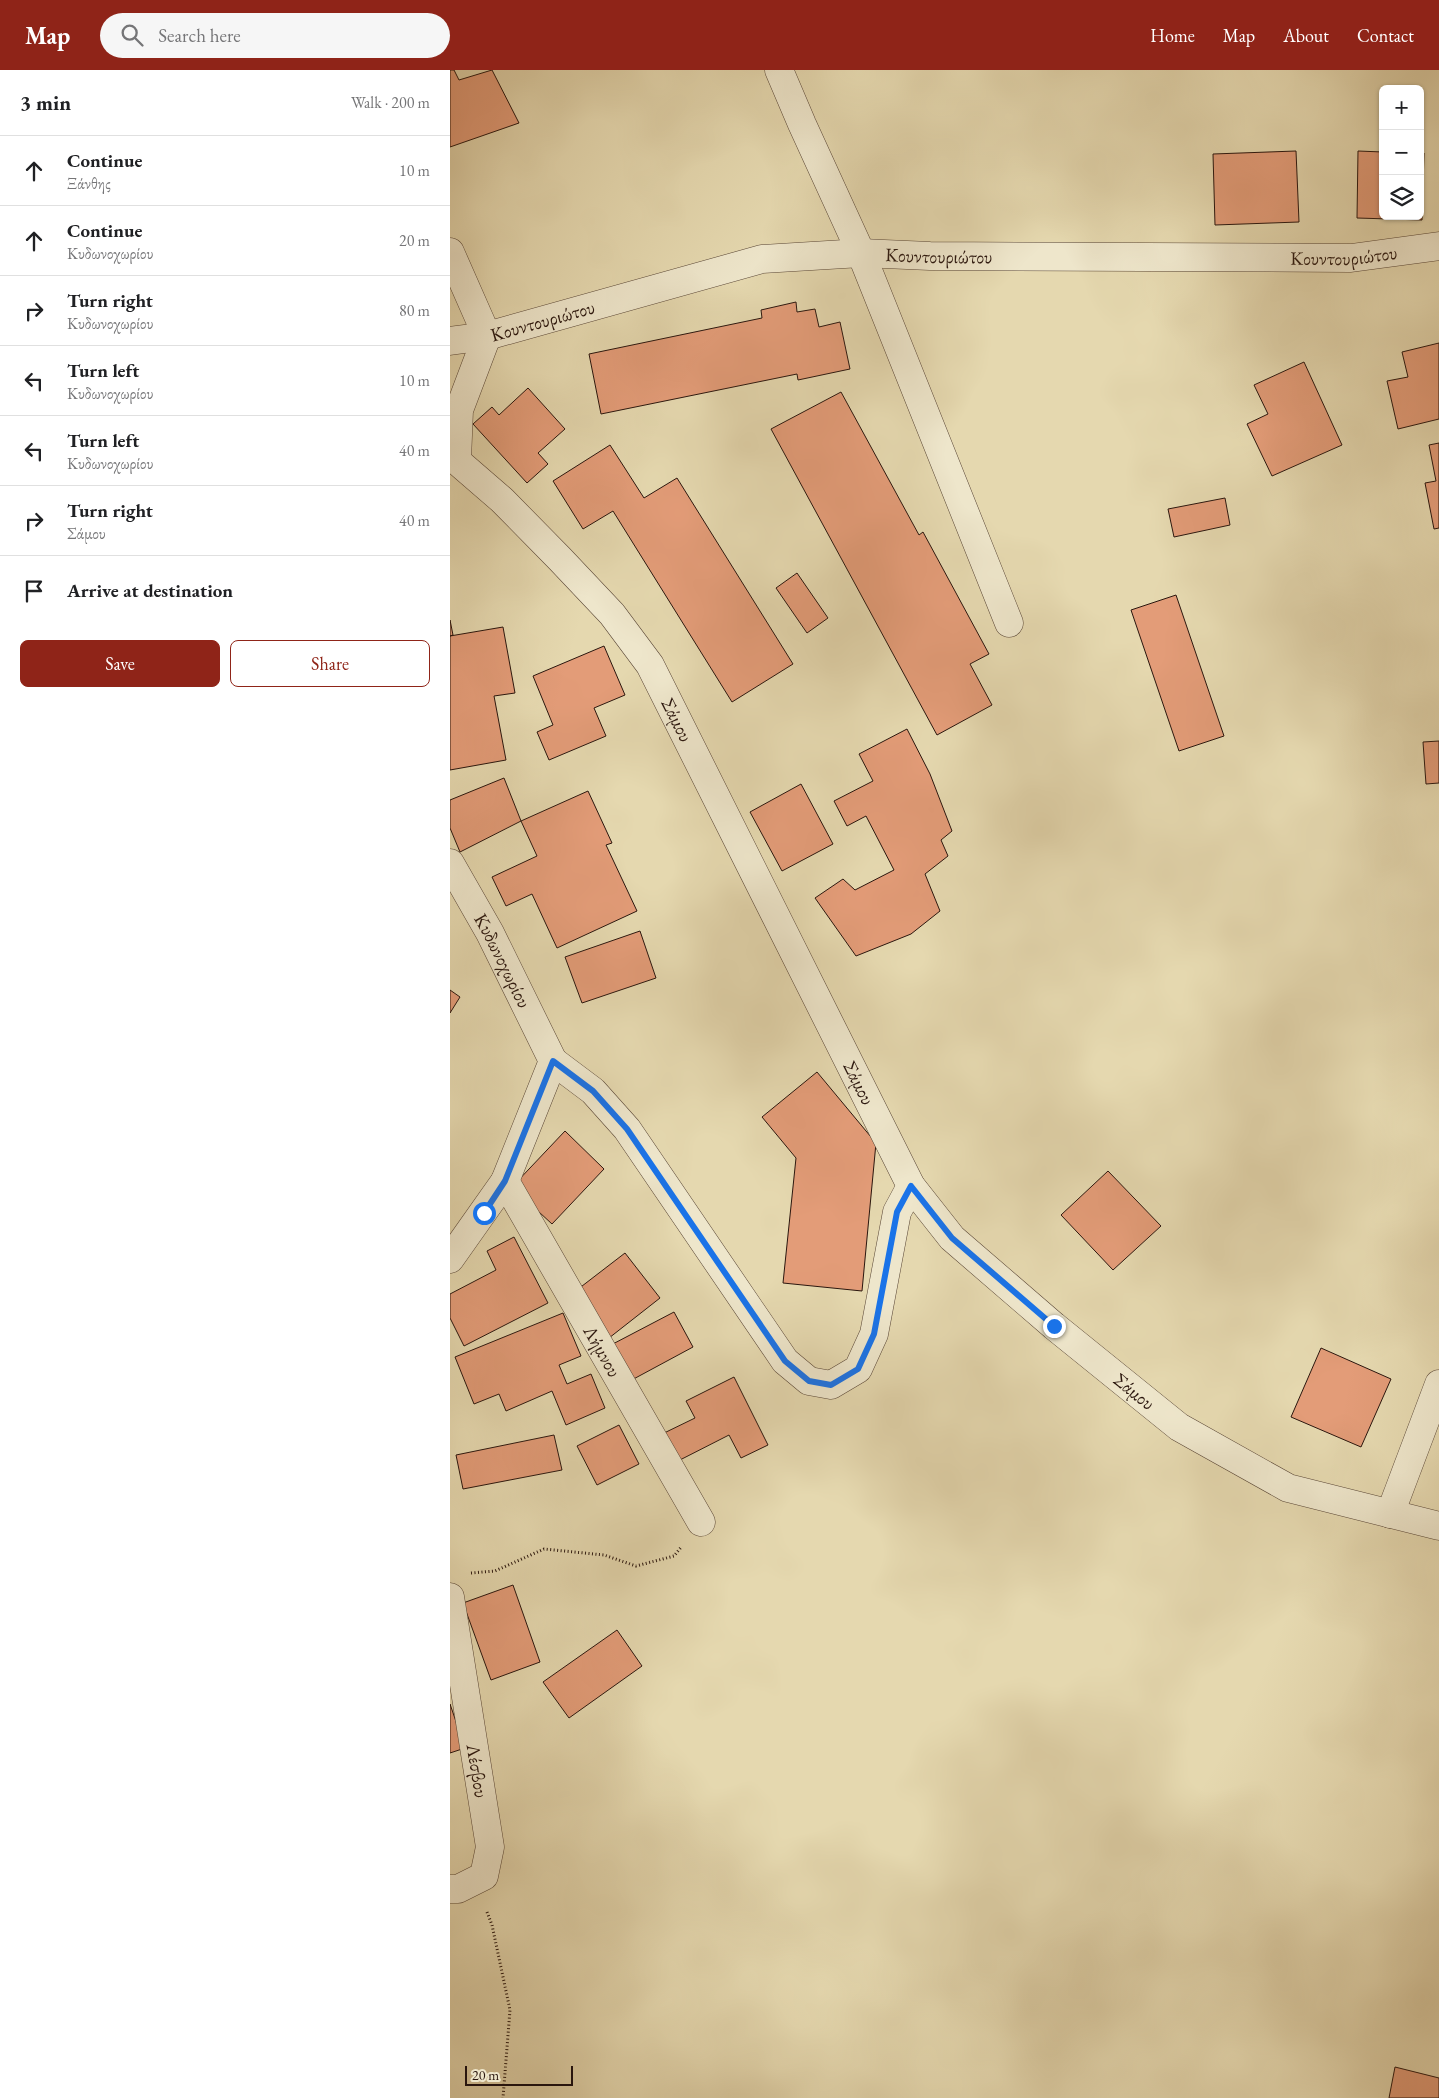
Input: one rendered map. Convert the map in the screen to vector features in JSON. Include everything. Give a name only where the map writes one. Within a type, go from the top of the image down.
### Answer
[{"type":"street","points":[[779,70],[861,253],[1009,623]]},
{"type":"street","name":"Κουντουριώτου","points":[[450,341],[486,336],[762,259],[861,253],[930,256],[1351,258],[1439,246]]},
{"type":"street","points":[[450,252],[486,336],[459,410],[454,458]]},
{"type":"street","name":"Σάμου","points":[[454,458],[502,500],[612,614],[650,666],[911,1186],[952,1238],[1054,1326],[1178,1427],[1288,1488],[1439,1526]]},
{"type":"street","name":"Κυδωνοχωρίου","points":[[450,863],[490,933],[553,1061],[593,1091],[627,1129],[785,1361],[809,1381],[831,1385],[858,1369],[874,1334],[897,1212],[911,1186]]},
{"type":"street","points":[[450,1259],[505,1181],[553,1061]]},
{"type":"street","name":"Λήμνου","points":[[505,1181],[700,1522]]},
{"type":"street","points":[[1390,1514],[1439,1384]]},
{"type":"street","name":"Λέσβου","points":[[450,1596],[490,1847],[484,1876],[476,1880]]},
{"type":"street","points":[[450,1890],[458,1889],[476,1880]]},
{"type":"path","points":[[468,1573],[495,1571],[544,1549],[604,1555],[636,1566],[674,1556],[700,1522]]},
{"type":"path","points":[[476,1880],[492,1925],[510,2010],[503,2098]]},
{"type":"building","points":[[450,70],[454,70],[459,80],[492,70],[519,123],[450,147]]},
{"type":"building","points":[[1296,151],[1299,222],[1215,225],[1213,154]]},
{"type":"building","points":[[1358,151],[1379,152],[1379,219],[1357,218]]},
{"type":"building","points":[[796,302],[797,312],[815,309],[819,327],[840,322],[850,369],[798,380],[797,374],[601,414],[589,354],[762,318],[761,310]]},
{"type":"building","points":[[1439,343],[1439,419],[1398,429],[1387,381],[1408,377],[1402,352]]},
{"type":"building","points":[[1304,362],[1342,445],[1272,476],[1247,424],[1268,414],[1254,385]]},
{"type":"building","points":[[528,388],[565,429],[538,453],[548,464],[527,483],[473,424],[492,407],[499,415]]},
{"type":"building","points":[[841,392],[919,535],[923,532],[989,654],[970,664],[992,705],[937,735],[771,429]]},
{"type":"building","points":[[1439,443],[1439,528],[1434,529],[1425,483],[1436,481],[1429,445]]},
{"type":"building","points":[[610,445],[644,498],[677,478],[793,664],[732,702],[613,511],[583,529],[553,481]]},
{"type":"building","points":[[1225,498],[1230,525],[1174,537],[1168,509]]},
{"type":"building","points":[[797,573],[828,618],[807,633],[776,588]]},
{"type":"building","points":[[1176,595],[1224,736],[1179,751],[1131,610]]},
{"type":"building","points":[[450,620],[453,635],[450,636]]},
{"type":"building","points":[[503,627],[515,693],[494,696],[506,760],[450,770],[450,636]]},
{"type":"building","points":[[604,646],[625,695],[594,708],[606,736],[549,760],[537,732],[553,725],[533,676]]},
{"type":"building","points":[[907,729],[930,774],[952,831],[941,840],[948,856],[925,874],[940,911],[911,934],[856,956],[815,898],[843,879],[855,890],[894,870],[866,816],[847,826],[834,801],[873,781],[859,754]]},
{"type":"building","points":[[1439,741],[1439,783],[1426,784],[1423,742]]},
{"type":"building","points":[[504,778],[521,821],[460,852],[450,828],[450,800]]},
{"type":"building","points":[[801,784],[833,844],[782,871],[750,812]]},
{"type":"building","points":[[588,791],[612,843],[606,845],[637,911],[557,948],[532,894],[506,906],[492,877],[537,856],[521,821]]},
{"type":"building","points":[[640,931],[656,978],[582,1003],[565,957]]},
{"type":"building","points":[[450,990],[460,997],[450,1013]]},
{"type":"building","points":[[817,1072],[876,1143],[862,1291],[783,1283],[796,1158],[762,1117]]},
{"type":"building","points":[[565,1131],[604,1169],[552,1224],[512,1187]]},
{"type":"building","points":[[1108,1171],[1161,1226],[1113,1270],[1061,1215]]},
{"type":"building","points":[[514,1237],[548,1303],[464,1346],[450,1318],[450,1294],[496,1270],[487,1251]]},
{"type":"building","points":[[625,1253],[660,1298],[609,1338],[573,1293]]},
{"type":"building","points":[[674,1312],[693,1347],[628,1382],[609,1346]]},
{"type":"building","points":[[563,1313],[581,1356],[559,1365],[567,1384],[591,1374],[605,1408],[566,1425],[552,1391],[506,1411],[499,1394],[474,1404],[455,1357]]},
{"type":"building","points":[[1321,1348],[1391,1379],[1361,1447],[1291,1417]]},
{"type":"building","points":[[734,1377],[768,1445],[741,1458],[729,1435],[674,1463],[660,1435],[695,1418],[686,1401]]},
{"type":"building","points":[[619,1425],[639,1464],[597,1485],[577,1446]]},
{"type":"building","points":[[554,1435],[562,1470],[463,1489],[456,1455]]},
{"type":"building","points":[[513,1585],[540,1662],[491,1680],[463,1603]]},
{"type":"building","points":[[617,1630],[642,1666],[569,1718],[543,1682]]},
{"type":"building","points":[[450,1704],[465,1748],[450,1753]]},
{"type":"building","points":[[1395,2067],[1439,2078],[1439,2098],[1389,2098]]},
{"type":"route","points":[[484,1213],[505,1181],[553,1061],[593,1091],[627,1129],[710,1248],[785,1361],[809,1381],[831,1385],[858,1369],[874,1334],[897,1212],[911,1186],[952,1238],[1054,1326]]}]
